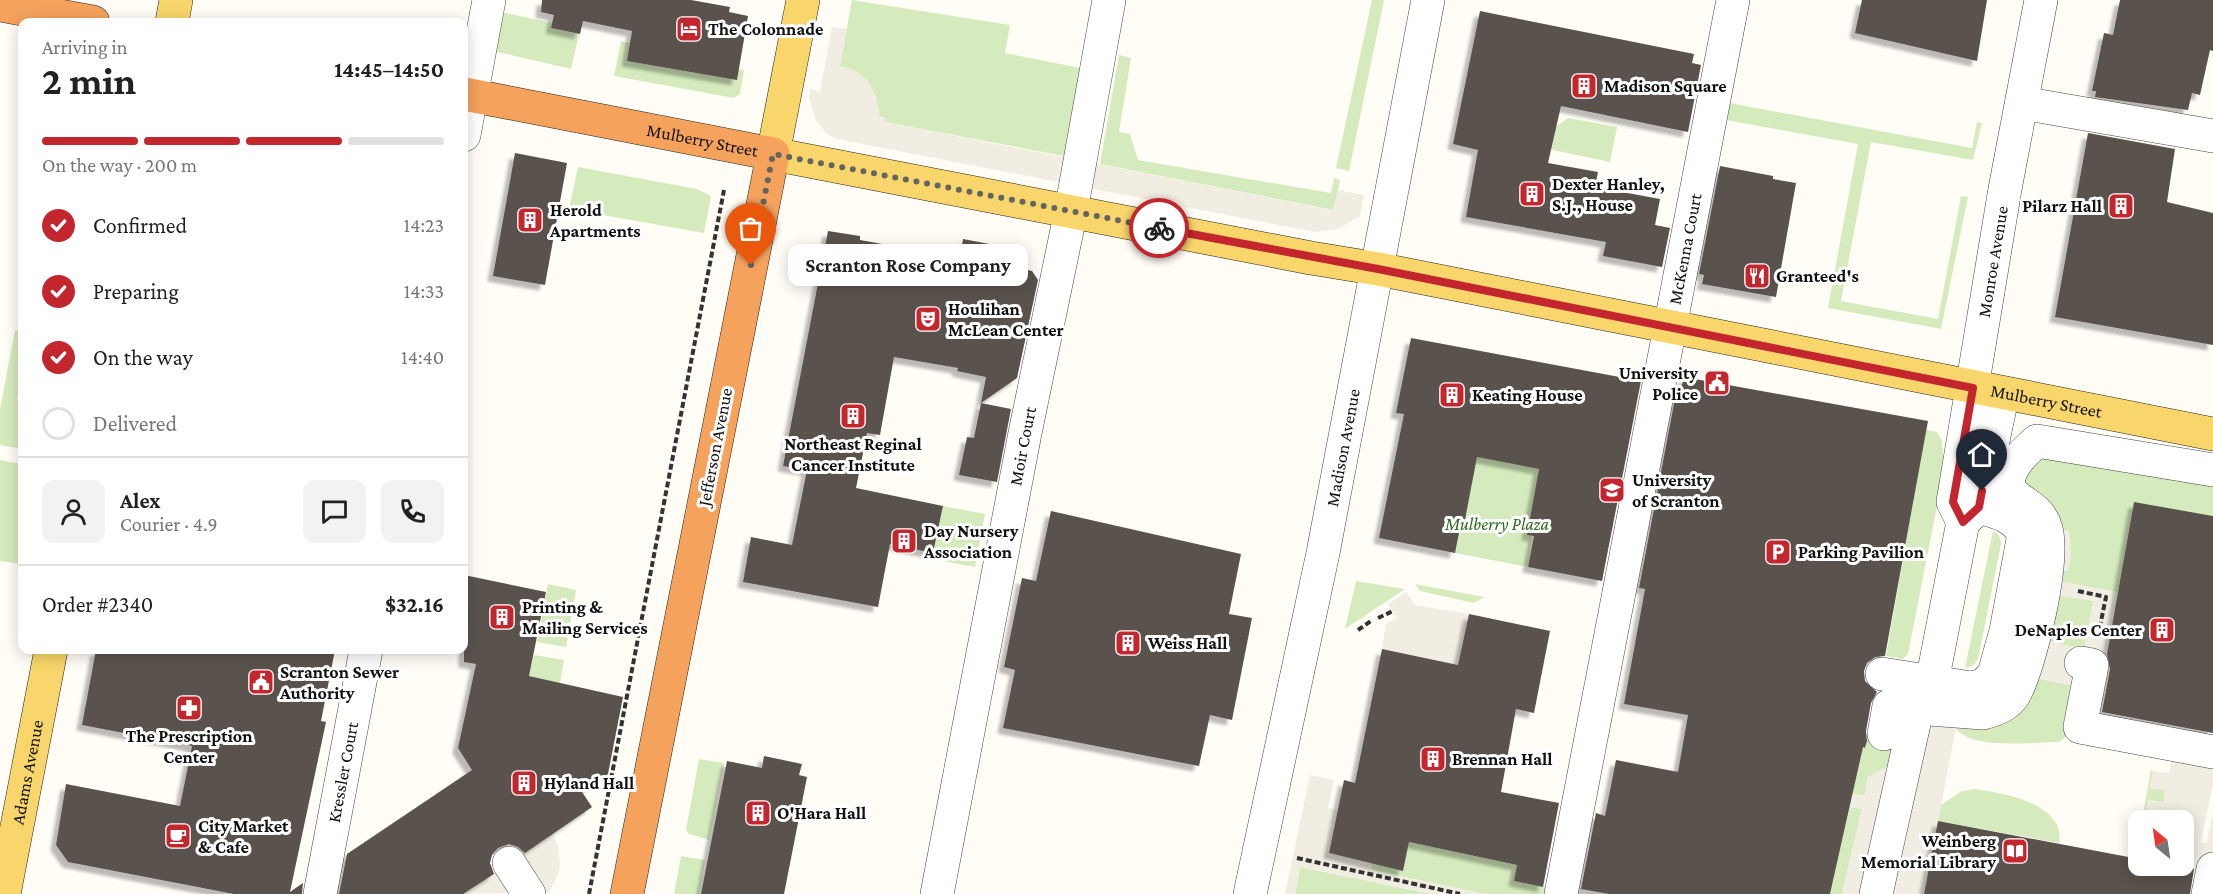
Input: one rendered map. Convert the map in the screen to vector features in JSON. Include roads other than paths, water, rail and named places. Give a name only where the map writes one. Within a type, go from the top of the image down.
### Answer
[{"type":"highway","points":[[0,4],[72,18]]},
{"type":"highway","name":"Mulberry Street","points":[[468,95],[773,154]]},
{"type":"highway","name":"Jefferson Avenue","points":[[627,894],[773,154]]},
{"type":"main road","points":[[173,18],[176,0]]},
{"type":"main road","name":"Jefferson Avenue","points":[[773,154],[802,0]]},
{"type":"main road","name":"Mulberry Street","points":[[773,154],[1378,269],[2213,435]]},
{"type":"main road","name":"Adams Avenue","points":[[4,894],[50,654]]},
{"type":"street","points":[[468,91],[489,0]]},
{"type":"street","name":"Moir Court","points":[[937,894],[1025,433],[1071,211],[1109,0]]},
{"type":"street","name":"Madison Avenue","points":[[1250,894],[1323,554],[1428,0]]},
{"type":"street","name":"McKenna Court","points":[[1561,894],[1732,0]]},
{"type":"street","name":"Monroe Avenue","points":[[1876,894],[1908,720],[1971,515],[2022,103],[2042,0]]},
{"type":"street","points":[[2022,103],[2213,136]]},
{"type":"street","points":[[1908,720],[1983,713],[1995,710],[2016,693],[2029,653],[2049,563],[2047,532],[2038,511],[2015,496],[2007,487],[2009,473],[2018,457],[2037,441],[2213,470]]},
{"type":"street","points":[[1908,720],[1971,688],[1984,685],[1994,675],[2006,631],[2024,534],[2018,523],[2010,517],[1971,515]]},
{"type":"street","name":"Kressler Court","points":[[320,894],[365,654]]},
{"type":"street","points":[[2087,664],[2080,727],[2213,752]]},
{"type":"street","points":[[1882,674],[1908,720]]},
{"type":"street","points":[[509,863],[529,894]]},
{"type":"street","points":[[2208,894],[2213,869]]},
{"type":"place","name":"The Colonnade","points":[[689,29]]},
{"type":"place","name":"Madison Square","points":[[1584,86]]},
{"type":"place","name":"Dexter Hanley, S.J., House","points":[[1532,194]]},
{"type":"place","name":"Pilarz Hall","points":[[2121,206]]},
{"type":"place","name":"Herold Apartments","points":[[530,220]]},
{"type":"place","name":"Scranton Rose Company","points":[[751,265]]},
{"type":"place","name":"Granteed's","points":[[1757,276]]},
{"type":"place","name":"Houlihan McLean Center","points":[[928,319]]},
{"type":"place","name":"University Police","points":[[1717,383]]},
{"type":"place","name":"Keating House","points":[[1452,395]]},
{"type":"place","name":"Northeast Reginal Cancer Institute","points":[[853,416]]},
{"type":"place","name":"University of Scranton","points":[[1612,490]]},
{"type":"place","name":"Day Nursery Association","points":[[904,541]]},
{"type":"place","name":"Parking Pavilion","points":[[1778,552]]},
{"type":"place","name":"Printing & Mailing Services","points":[[502,617]]},
{"type":"place","name":"DeNaples Center","points":[[2162,630]]},
{"type":"place","name":"Weiss Hall","points":[[1128,643]]},
{"type":"place","name":"Scranton Sewer Authority","points":[[261,682]]},
{"type":"place","name":"The Prescription Center","points":[[189,708]]},
{"type":"place","name":"Brennan Hall","points":[[1433,759]]},
{"type":"place","name":"Hyland Hall","points":[[524,783]]},
{"type":"place","name":"O'Hara Hall","points":[[758,813]]},
{"type":"place","name":"City Market & Cafe","points":[[178,836]]},
{"type":"place","name":"Weinberg Memorial Library","points":[[2015,851]]},
{"type":"park label","name":"Mulberry Plaza","points":[[1497,524]]}]
